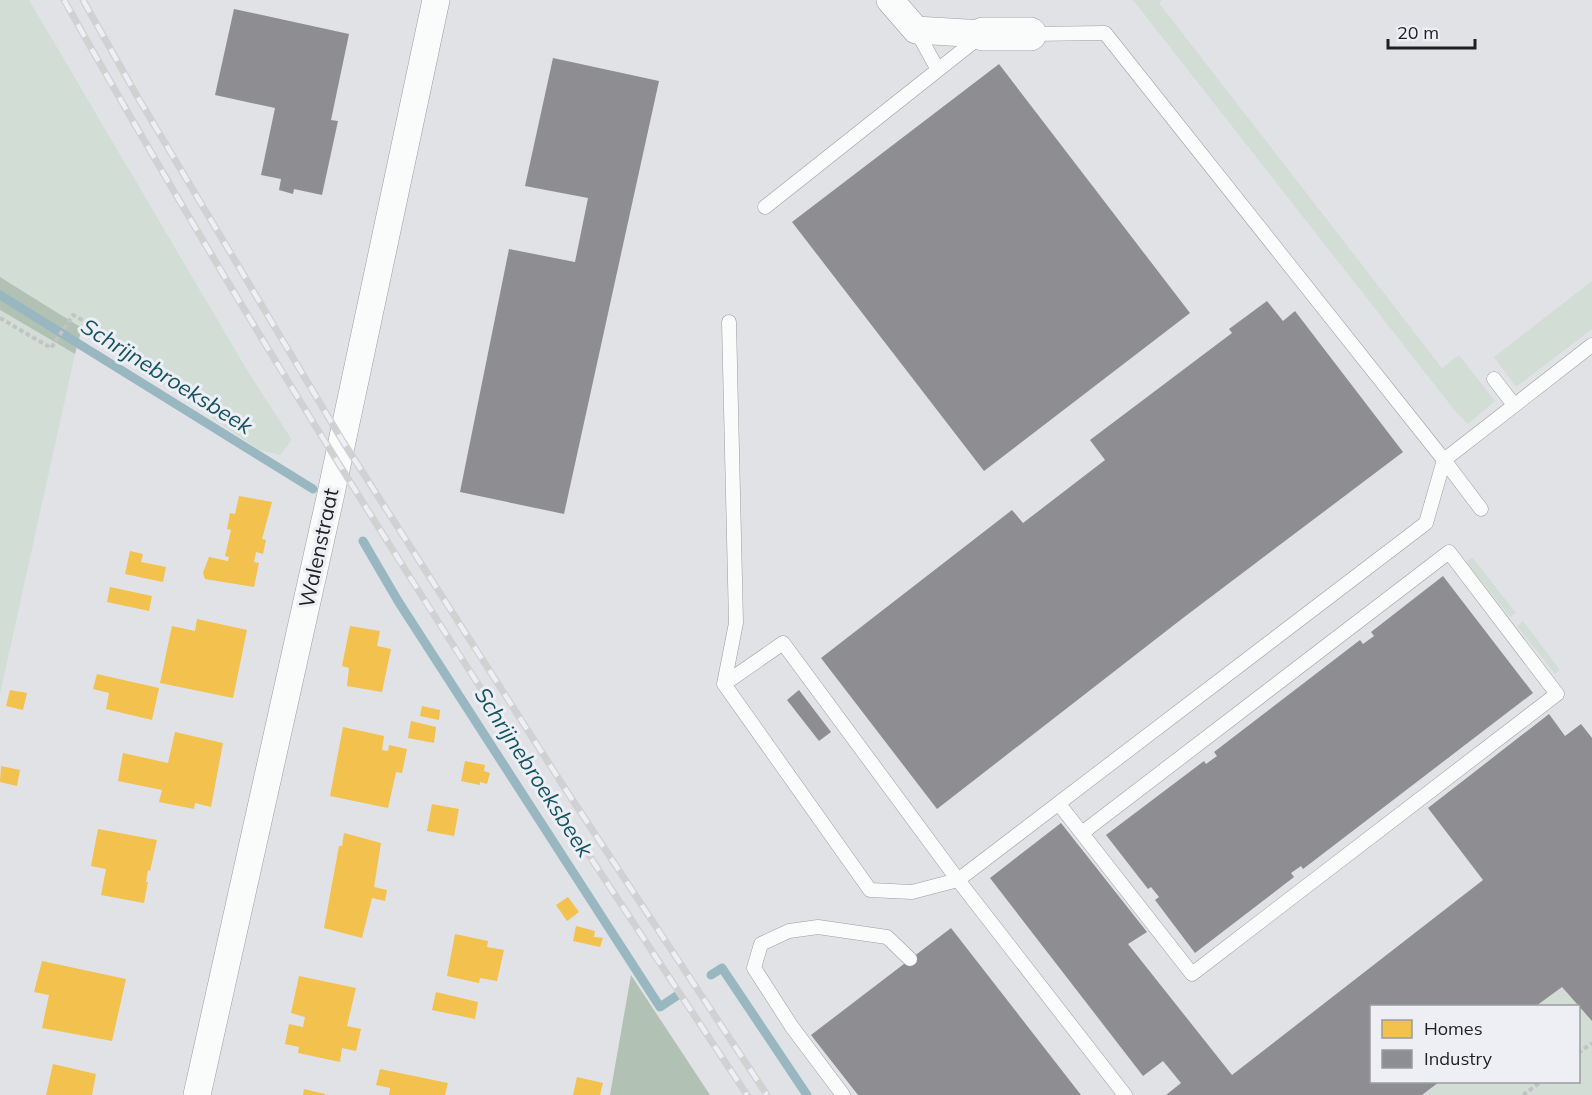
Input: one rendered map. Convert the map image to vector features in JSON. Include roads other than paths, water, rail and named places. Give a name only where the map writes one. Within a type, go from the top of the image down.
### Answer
[{"type":"street","name":"Walenstraat","points":[[197,1095],[330,498],[436,0]]},
{"type":"street","points":[[890,0],[916,30],[983,34],[1030,33]]},
{"type":"lane","points":[[916,30],[938,70]]},
{"type":"lane","points":[[1030,33],[1105,33],[1481,509]]},
{"type":"lane","points":[[765,207],[983,34]]},
{"type":"lane","points":[[729,322],[736,623],[724,684],[870,890],[912,892],[958,880],[1426,523],[1444,460],[1592,345]]},
{"type":"lane","points":[[1494,379],[1514,405]]},
{"type":"lane","points":[[1059,804],[1192,974],[1557,694],[1449,552],[1082,832]]},
{"type":"lane","points":[[724,684],[783,643],[958,880],[1125,1095]]},
{"type":"lane","points":[[843,1095],[792,1027],[754,968],[761,944],[789,932],[818,927],[887,937],[910,959]]},
{"type":"waterway","name":"Schrijnebroeksbeek","points":[[0,295],[313,489]]},
{"type":"waterway","name":"Schrijnebroeksbeek","points":[[363,541],[398,601],[660,1007],[678,995]]},
{"type":"waterway","name":"Schrijnebroeksbeek","points":[[711,975],[722,968],[807,1095]]},
{"type":"railway","points":[[64,0],[226,279],[395,554],[569,825],[747,1095]]},
{"type":"railway","points":[[83,0],[137,96],[342,440],[564,787],[767,1095]]}]
